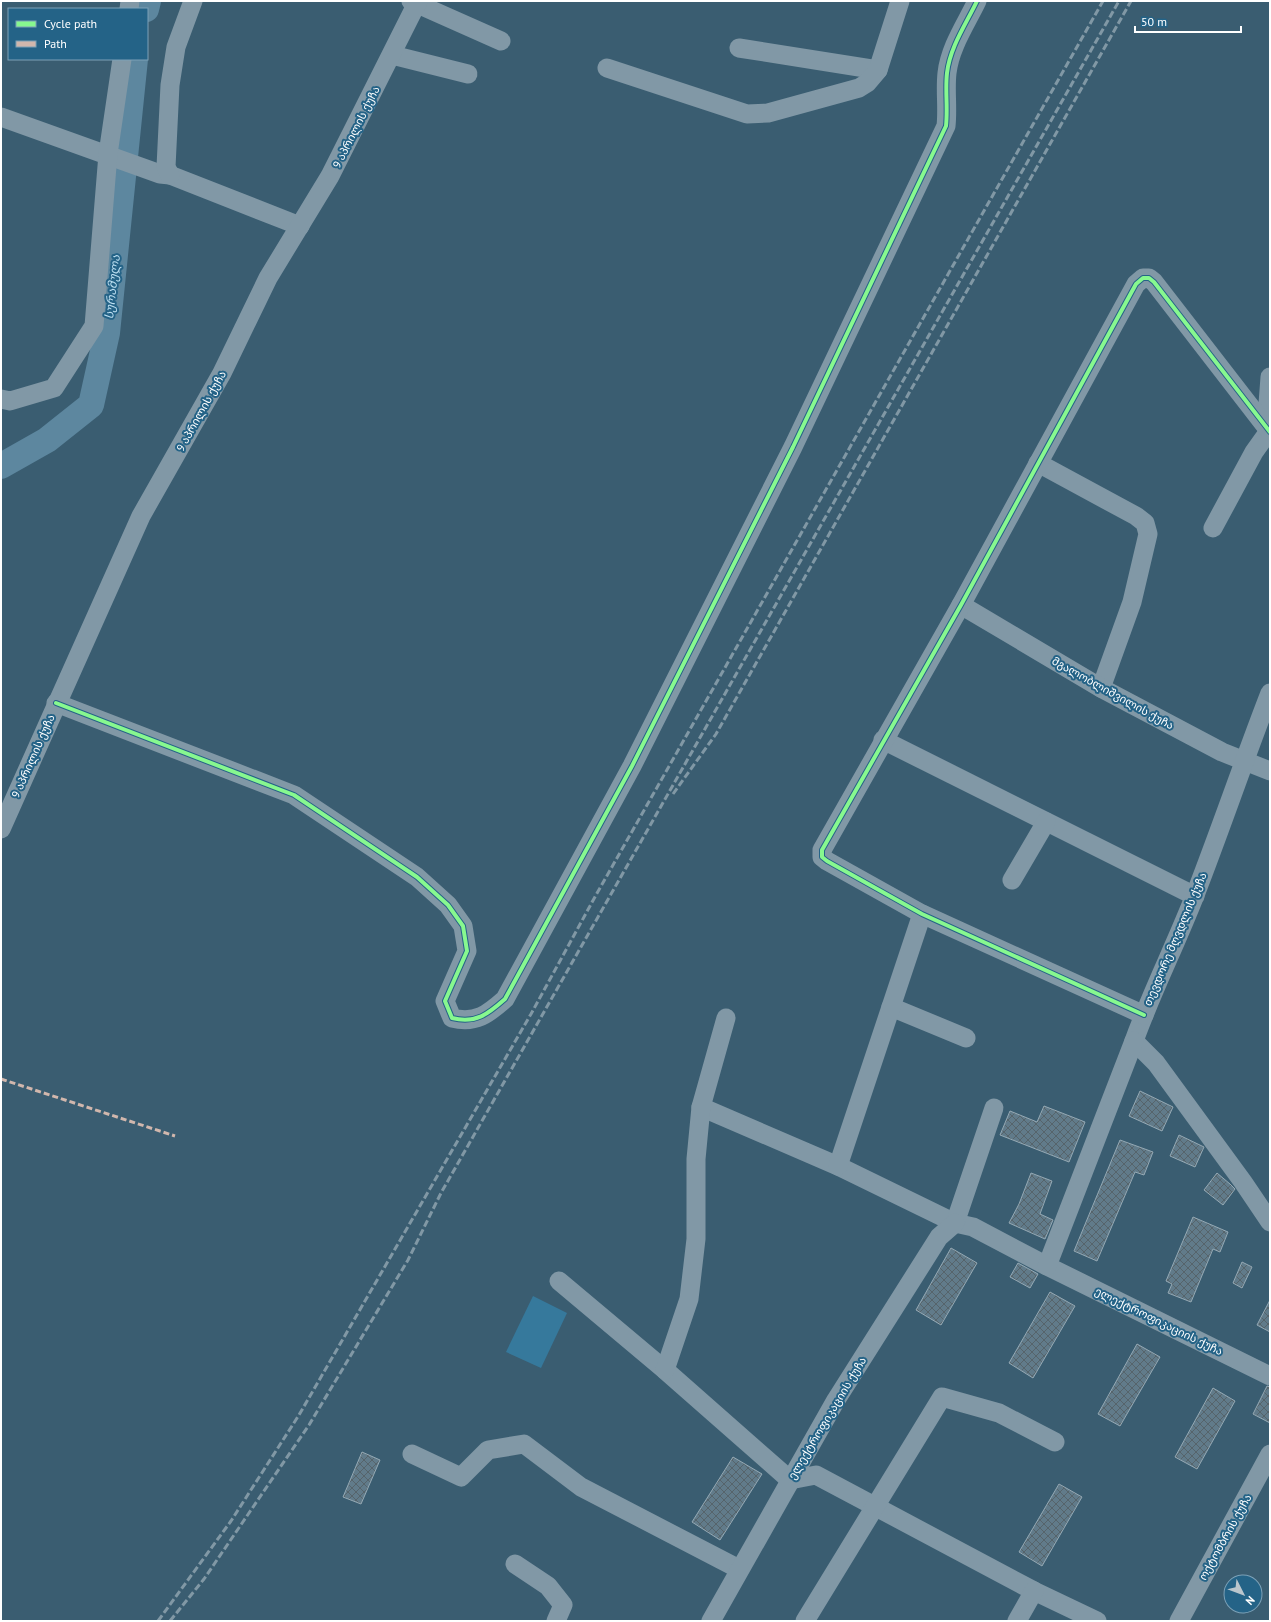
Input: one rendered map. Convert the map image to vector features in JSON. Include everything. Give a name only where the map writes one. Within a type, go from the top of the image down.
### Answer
[{"type":"street","points":[[165,175],[170,85],[176,47],[193,1]]},
{"type":"street","points":[[607,68],[747,114],[758,115],[859,88],[867,83],[878,70],[900,1]]},
{"type":"street","points":[[56,703],[294,795],[417,877],[448,905],[463,926],[467,951],[445,1001],[452,1018],[464,1021],[487,1015],[505,999],[632,766],[793,447],[946,126],[948,107],[947,74],[951,56],[977,1]]},
{"type":"street","points":[[415,2],[501,40]]},
{"type":"street","name":"9 აპრილის ქუჩა","points":[[1,829],[56,703],[141,516],[222,374],[268,278],[330,176],[392,55],[415,2]]},
{"type":"street","points":[[739,48],[878,70]]},
{"type":"street","points":[[392,55],[468,74]]},
{"type":"street","points":[[1,399],[10,401],[54,388],[94,326],[108,154],[122,60]]},
{"type":"street","points":[[1,116],[108,154],[300,226]]},
{"type":"street","points":[[1144,1015],[922,914],[827,861],[822,857],[822,850],[883,740],[961,605],[1136,284],[1143,278],[1149,278],[1154,282],[1269,432]]},
{"type":"street","points":[[1213,528],[1254,452],[1269,432],[1268,404],[1270,377]]},
{"type":"street","points":[[1038,463],[1136,516],[1145,523],[1148,534],[1132,602],[1101,688]]},
{"type":"street","name":"მგალობლიშვილის ქუჩა","points":[[961,605],[1101,688],[1222,752],[1270,771]]},
{"type":"street","name":"თევდორე მღვდლის ქუჩა","points":[[1134,1041],[1195,896],[1270,693]]},
{"type":"street","points":[[883,740],[1195,896]]},
{"type":"street","points":[[1012,880],[1046,822]]},
{"type":"street","points":[[838,1166],[922,914]]},
{"type":"street","points":[[891,1007],[966,1038]]},
{"type":"street","points":[[665,1370],[689,1299],[696,1239],[696,1158],[701,1107],[726,1018]]},
{"type":"street","points":[[1048,1266],[1134,1041],[1156,1063],[1243,1182],[1270,1222]]},
{"type":"street","name":"ელექტროფიკაციის ქუჩა","points":[[701,1107],[838,1166],[955,1224],[973,1227],[1048,1266],[1270,1376]]},
{"type":"street","points":[[955,1224],[994,1108]]},
{"type":"street","name":"ელექტროფიკაციის ქუჩა","points":[[711,1621],[739,1569],[836,1400],[939,1237],[955,1224]]},
{"type":"street","points":[[559,1281],[665,1370],[790,1480],[816,1475],[875,1505],[1034,1591],[1097,1621]]},
{"type":"street","points":[[805,1621],[942,1397],[999,1413],[1054,1442]]},
{"type":"street","points":[[412,1454],[462,1477],[488,1450],[524,1444],[581,1487],[739,1569]]},
{"type":"street","name":"ოქტომბრის ქუჩა","points":[[1179,1621],[1270,1454]]},
{"type":"street","points":[[515,1564],[548,1586],[563,1605],[556,1621]]},
{"type":"street","points":[[1017,1621],[1034,1591]]},
{"type":"shaded area","points":[[533,1296],[567,1313],[541,1368],[506,1352]]},
{"type":"building","points":[[1140,1091],[1173,1107],[1162,1131],[1129,1116]]},
{"type":"building","points":[[1044,1106],[1085,1122],[1069,1162],[1000,1135],[1010,1111],[1037,1122]]},
{"type":"building","points":[[1179,1135],[1204,1147],[1195,1167],[1170,1156]]},
{"type":"building","points":[[1120,1140],[1153,1152],[1144,1175],[1135,1172],[1097,1261],[1074,1251]]},
{"type":"building","points":[[1031,1173],[1052,1181],[1040,1214],[1053,1220],[1045,1239],[1009,1223],[1019,1204]]},
{"type":"building","points":[[1217,1173],[1235,1189],[1223,1205],[1204,1190]]},
{"type":"building","points":[[1193,1217],[1228,1232],[1220,1252],[1213,1249],[1191,1302],[1168,1293],[1172,1284],[1166,1281]]},
{"type":"building","points":[[951,1248],[977,1263],[941,1325],[916,1310]]},
{"type":"building","points":[[1242,1262],[1252,1267],[1242,1288],[1233,1283]]},
{"type":"building","points":[[1018,1263],[1038,1274],[1030,1288],[1010,1277]]},
{"type":"building","points":[[1050,1292],[1075,1306],[1033,1378],[1009,1363]]},
{"type":"building","points":[[1270,1300],[1270,1332],[1257,1325]]},
{"type":"building","points":[[1137,1344],[1160,1357],[1120,1426],[1098,1414]]},
{"type":"building","points":[[1267,1386],[1270,1387],[1270,1423],[1253,1414]]},
{"type":"building","points":[[1213,1388],[1235,1401],[1197,1469],[1175,1457]]},
{"type":"building","points":[[362,1452],[380,1460],[361,1504],[343,1497]]},
{"type":"building","points":[[733,1457],[762,1474],[720,1540],[692,1522]]},
{"type":"building","points":[[1059,1484],[1082,1497],[1042,1566],[1019,1552]]},
{"type":"waterway","name":"სურამულა","points":[[146,8],[148,1]]},
{"type":"waterway","name":"სურამულა","points":[[1,466],[47,440],[91,405],[107,333],[135,60]]},
{"type":"railway","points":[[158,1621],[231,1521],[299,1415],[531,1014],[596,895],[1103,1]]},
{"type":"railway","points":[[170,1621],[204,1579],[309,1425],[408,1260],[441,1193],[1119,1]]},
{"type":"railway","points":[[673,794],[716,734],[1131,1]]},
{"type":"marked path","points":[[1,1079],[175,1136]]},
{"type":"cycle path","points":[[56,703],[294,795],[417,877],[448,905],[463,926],[467,951],[445,1001],[452,1018],[460,1020],[475,1019],[493,1009],[505,999],[632,766],[793,447],[946,126],[946,79],[951,54],[977,1]]},
{"type":"cycle path","points":[[1144,1015],[922,914],[827,861],[822,857],[822,850],[961,605],[1136,284],[1143,278],[1149,278],[1154,282],[1270,432]]}]
